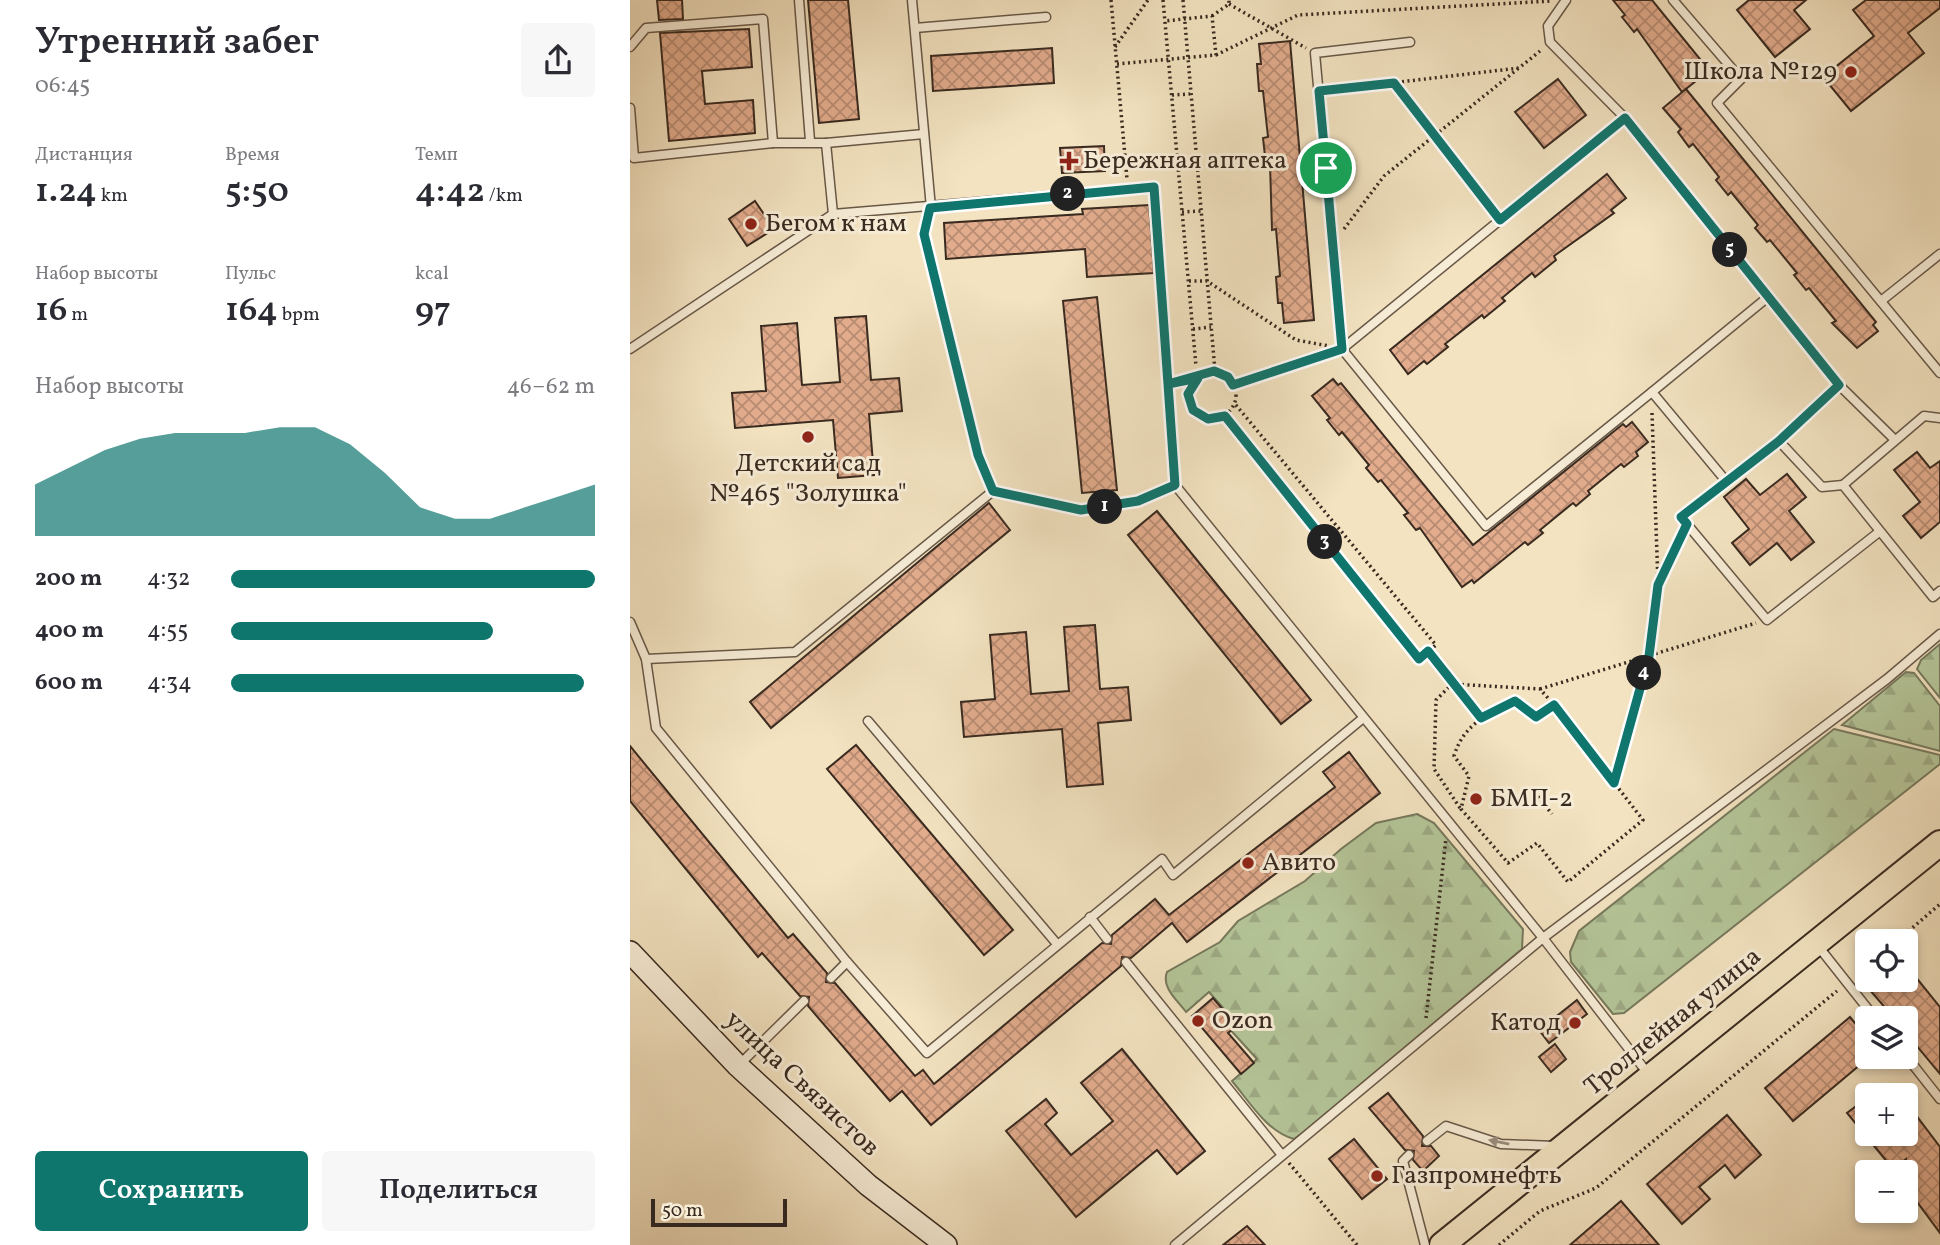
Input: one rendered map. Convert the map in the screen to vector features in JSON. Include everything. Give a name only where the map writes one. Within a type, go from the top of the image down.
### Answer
[{"type":"main road","name":"Троллейная улица","points":[[1442,1245],[1940,843]]},
{"type":"main road","name":"улица Связистов","points":[[630,952],[737,1066],[868,1185],[946,1245]]},
{"type":"lane","points":[[799,0],[810,141]]},
{"type":"lane","points":[[912,0],[930,208]]},
{"type":"lane","points":[[1566,0],[1548,26],[1550,42],[1625,118],[1839,385],[1894,439]]},
{"type":"lane","points":[[1673,0],[1741,79],[1717,103],[1940,373]]},
{"type":"lane","points":[[915,28],[1046,17]]},
{"type":"lane","points":[[630,47],[646,28],[762,19],[773,144]]},
{"type":"lane","points":[[1410,42],[1315,53],[1342,349],[1486,526],[1768,297]]},
{"type":"lane","points":[[630,108],[632,158],[773,144],[810,141],[826,143],[924,134]]},
{"type":"lane","points":[[1342,349],[1625,118]]},
{"type":"lane","points":[[826,143],[833,214]]},
{"type":"lane","points":[[630,349],[833,214],[930,208],[1154,187],[1175,485],[1362,719],[1543,937],[1651,1077]]},
{"type":"lane","points":[[1881,301],[1940,254]]},
{"type":"lane","points":[[1168,384],[1198,378]]},
{"type":"lane","points":[[1839,385],[1779,441],[1681,517],[1767,620],[1880,532]]},
{"type":"lane","points":[[1652,392],[1726,481]]},
{"type":"lane","points":[[1779,441],[1822,487],[1843,485],[1924,416],[1940,418]]},
{"type":"lane","points":[[646,659],[795,652],[993,491],[1081,510],[1138,501],[1175,485]]},
{"type":"lane","points":[[1843,485],[1933,597],[1940,590]]},
{"type":"lane","points":[[630,622],[646,659],[656,728],[848,962],[927,1053],[1161,859],[1173,875],[1362,719]]},
{"type":"lane","points":[[1175,1245],[1543,937],[1887,679],[1940,634]]},
{"type":"lane","points":[[868,721],[1058,944]]},
{"type":"lane","points":[[1090,917],[1108,939]]},
{"type":"lane","points":[[1816,944],[1866,1006]]},
{"type":"lane","points":[[831,978],[848,962]]},
{"type":"lane","points":[[1126,962],[1282,1155]]},
{"type":"lane","points":[[737,1066],[804,1001]]},
{"type":"lane","points":[[1916,1069],[1940,1099]]},
{"type":"lane","points":[[1427,1141],[1446,1126],[1501,1144],[1567,1146]]},
{"type":"lane","points":[[1409,1155],[1403,1161],[1425,1245]]},
{"type":"path","points":[[1111,0],[1128,188]]},
{"type":"path","points":[[1115,47],[1148,0]]},
{"type":"path","points":[[1163,0],[1198,378]]},
{"type":"path","points":[[1183,0],[1214,371]]},
{"type":"path","points":[[1117,64],[1216,55],[1298,15],[1566,0]]},
{"type":"path","points":[[1165,21],[1212,16],[1229,2],[1315,53]]},
{"type":"path","points":[[1212,16],[1216,55]]},
{"type":"path","points":[[1333,244],[1384,176],[1550,42]]},
{"type":"path","points":[[1319,91],[1519,68]]},
{"type":"path","points":[[1394,83],[1500,220]]},
{"type":"path","points":[[1172,95],[1191,94]]},
{"type":"path","points":[[930,208],[924,234],[978,455],[993,491]]},
{"type":"path","points":[[1182,212],[1201,211]]},
{"type":"path","points":[[1189,281],[1207,281],[1296,340],[1342,349]]},
{"type":"path","points":[[1193,329],[1211,327]]},
{"type":"path","points":[[1233,385],[1342,349]]},
{"type":"path","points":[[1225,416],[1419,659],[1436,645],[1235,404],[1233,385],[1228,377],[1214,371],[1204,373],[1188,394],[1193,410],[1208,419],[1225,416],[1235,404]]},
{"type":"path","points":[[1614,783],[1649,656],[1658,585],[1652,392]]},
{"type":"path","points":[[1658,585],[1687,524]]},
{"type":"path","points":[[1540,689],[1767,620]]},
{"type":"path","points":[[1428,651],[1481,718]]},
{"type":"path","points":[[1515,701],[1536,717],[1554,705],[1643,820],[1567,882],[1538,843],[1508,863],[1461,809],[1469,776],[1454,755],[1458,741],[1481,718],[1515,701]]},
{"type":"path","points":[[1531,788],[1552,814]]},
{"type":"path","points":[[1911,929],[1940,904]]},
{"type":"path","points":[[1499,1245],[1541,1211],[1596,1188],[1855,975]]},
{"type":"path","points":[[1282,1155],[1357,1245]]},
{"type":"green space","points":[[1940,644],[1940,698],[1917,669],[1921,660]]},
{"type":"green space","points":[[1906,672],[1914,673],[1940,706],[1940,751],[1842,725]]},
{"type":"green space","points":[[1834,729],[1940,755],[1940,764],[1624,1013],[1613,1014],[1571,962],[1570,952],[1579,931]]},
{"type":"green space","points":[[1417,814],[1434,823],[1523,929],[1522,949],[1294,1139],[1267,1123],[1232,1081],[1257,1059],[1226,1025],[1233,1019],[1209,992],[1186,1012],[1168,988],[1167,972],[1220,942],[1238,921],[1305,881],[1376,823]]},
{"type":"building","points":[[657,0],[682,0],[683,19],[659,20]]},
{"type":"building","points":[[808,0],[848,0],[859,119],[819,123]]},
{"type":"building","points":[[1613,0],[1652,0],[1704,64],[1701,67],[1706,73],[1682,92],[1637,29],[1634,32],[1622,17],[1625,15]]},
{"type":"building","points":[[1749,0],[1806,0],[1794,10],[1810,29],[1775,57],[1737,10]]},
{"type":"building","points":[[1866,0],[1940,0],[1940,8],[1908,33],[1924,53],[1851,111],[1823,77],[1874,36],[1853,10]]},
{"type":"building","points":[[749,29],[752,67],[702,71],[705,104],[753,100],[755,133],[669,141],[660,33]]},
{"type":"building","points":[[1290,41],[1314,320],[1284,323],[1282,303],[1278,303],[1276,277],[1280,276],[1276,229],[1272,230],[1270,164],[1266,165],[1263,138],[1268,137],[1257,64],[1261,64],[1259,44]]},
{"type":"building","points":[[1052,48],[1054,83],[933,91],[931,56]]},
{"type":"building","points":[[1558,79],[1586,115],[1544,148],[1515,112]]},
{"type":"building","points":[[1686,89],[1876,322],[1873,325],[1878,331],[1857,348],[1832,323],[1836,321],[1809,288],[1806,290],[1794,275],[1797,273],[1770,240],[1767,242],[1755,228],[1758,225],[1731,192],[1728,195],[1716,180],[1719,177],[1693,144],[1689,147],[1678,132],[1681,129],[1663,108]]},
{"type":"building","points":[[1104,146],[1105,171],[1062,173],[1060,148]]},
{"type":"building","points":[[1607,174],[1626,198],[1611,210],[1614,213],[1554,256],[1556,260],[1535,277],[1532,273],[1502,298],[1505,301],[1445,344],[1448,347],[1427,364],[1424,361],[1408,374],[1390,350]]},
{"type":"building","name":"Бегом к нам","points":[[755,201],[774,229],[747,246],[729,219]]},
{"type":"building","points":[[1149,205],[1154,273],[1087,277],[1085,249],[946,259],[944,223],[1083,214],[1082,209]]},
{"type":"building","points":[[1097,297],[1117,490],[1082,493],[1063,301]]},
{"type":"building","points":[[866,316],[871,380],[899,378],[902,411],[869,414],[874,475],[838,478],[833,420],[735,428],[732,393],[766,391],[761,326],[797,323],[802,385],[840,382],[835,318]]},
{"type":"building","points":[[1333,379],[1338,385],[1341,383],[1473,545],[1623,424],[1626,427],[1632,422],[1648,442],[1636,452],[1638,456],[1624,467],[1621,464],[1588,491],[1590,494],[1576,506],[1573,503],[1540,530],[1543,533],[1528,545],[1525,542],[1474,583],[1472,580],[1462,587],[1420,528],[1416,530],[1404,515],[1408,513],[1381,480],[1378,482],[1366,468],[1369,465],[1342,432],[1339,435],[1327,420],[1330,418],[1312,396]]},
{"type":"building","points":[[1917,452],[1930,468],[1940,461],[1940,522],[1921,538],[1903,516],[1920,502],[1894,470]]},
{"type":"building","points":[[1787,474],[1806,497],[1789,511],[1814,542],[1791,560],[1777,543],[1750,565],[1732,543],[1749,529],[1724,497],[1746,479],[1760,495]]},
{"type":"building","points":[[989,503],[1010,530],[771,728],[750,702]]},
{"type":"building","points":[[1157,511],[1311,700],[1281,724],[1128,535]]},
{"type":"building","points":[[1095,625],[1100,689],[1128,687],[1131,720],[1098,723],[1103,784],[1067,787],[1062,729],[964,737],[961,702],[995,699],[990,635],[1026,632],[1031,694],[1069,691],[1064,627]]},
{"type":"building","points":[[856,745],[1013,930],[984,955],[827,769]]},
{"type":"building","points":[[630,746],[788,938],[793,934],[827,973],[826,982],[835,983],[915,1076],[923,1070],[934,1084],[1102,943],[1111,944],[1112,935],[1155,899],[1169,915],[1335,787],[1323,772],[1349,752],[1380,793],[1187,942],[1172,923],[1131,958],[1122,957],[1121,966],[931,1125],[902,1091],[890,1101],[808,1006],[809,997],[800,996],[762,953],[758,957],[630,801]]},
{"type":"building","points":[[1918,980],[1940,1007],[1940,1074],[1918,1047],[1918,1006],[1884,1006],[1871,992],[1918,992]]},
{"type":"building","points":[[1213,998],[1237,1026],[1228,1033],[1254,1063],[1241,1074],[1192,1016]]},
{"type":"building","points":[[1577,1000],[1587,1014],[1549,1043],[1539,1030]]},
{"type":"building","points":[[1850,1017],[1855,1023],[1855,1069],[1793,1121],[1765,1088]]},
{"type":"building","points":[[1555,1044],[1566,1059],[1551,1072],[1539,1057]]},
{"type":"building","points":[[1122,1049],[1205,1151],[1177,1174],[1157,1150],[1076,1217],[1006,1131],[1046,1099],[1057,1113],[1045,1124],[1071,1155],[1113,1121],[1081,1083]]},
{"type":"building","points":[[1388,1093],[1423,1136],[1422,1146],[1431,1146],[1439,1156],[1423,1171],[1413,1160],[1414,1151],[1405,1150],[1369,1108]]},
{"type":"building","points":[[1855,1107],[1855,1123],[1847,1113]]},
{"type":"building","points":[[1727,1115],[1761,1155],[1735,1178],[1725,1165],[1699,1187],[1710,1199],[1682,1224],[1647,1184]]},
{"type":"building","points":[[1918,1118],[1940,1147],[1940,1233],[1918,1203],[1918,1160],[1886,1160],[1874,1146],[1918,1146]]},
{"type":"building","points":[[1354,1139],[1387,1179],[1362,1199],[1329,1159]]},
{"type":"building","points":[[1621,1201],[1659,1245],[1570,1245]]},
{"type":"building","points":[[1247,1226],[1265,1245],[1223,1245]]},
{"type":"place","name":"Школа №129","points":[[1851,72]]},
{"type":"place","name":"Бережная аптека","points":[[1069,161]]},
{"type":"place","name":"Бегом к нам","points":[[751,224]]},
{"type":"place","name":"Детский сад №465 \"Золушка\"","points":[[808,437]]},
{"type":"place","name":"БМП-2","points":[[1476,799]]},
{"type":"place","name":"Авито","points":[[1248,863]]},
{"type":"place","name":"Ozon","points":[[1198,1021]]},
{"type":"place","name":"Катод","points":[[1575,1023]]},
{"type":"place","name":"Газпромнефть","points":[[1377,1176]]},
{"type":"route","points":[[1326,168],[1319,91],[1394,83],[1500,220],[1625,118],[1839,385],[1779,441],[1681,517],[1687,524],[1658,585],[1649,656],[1614,783],[1554,705],[1536,717],[1515,701],[1481,718],[1428,651],[1419,659],[1225,416],[1208,419],[1193,410],[1188,394],[1198,378],[1168,384],[1154,187],[930,208],[924,234],[978,455],[993,491],[1081,510],[1138,501],[1175,485],[1168,384],[1198,378],[1204,373],[1214,371],[1228,377],[1233,385],[1342,349],[1326,168]]}]
